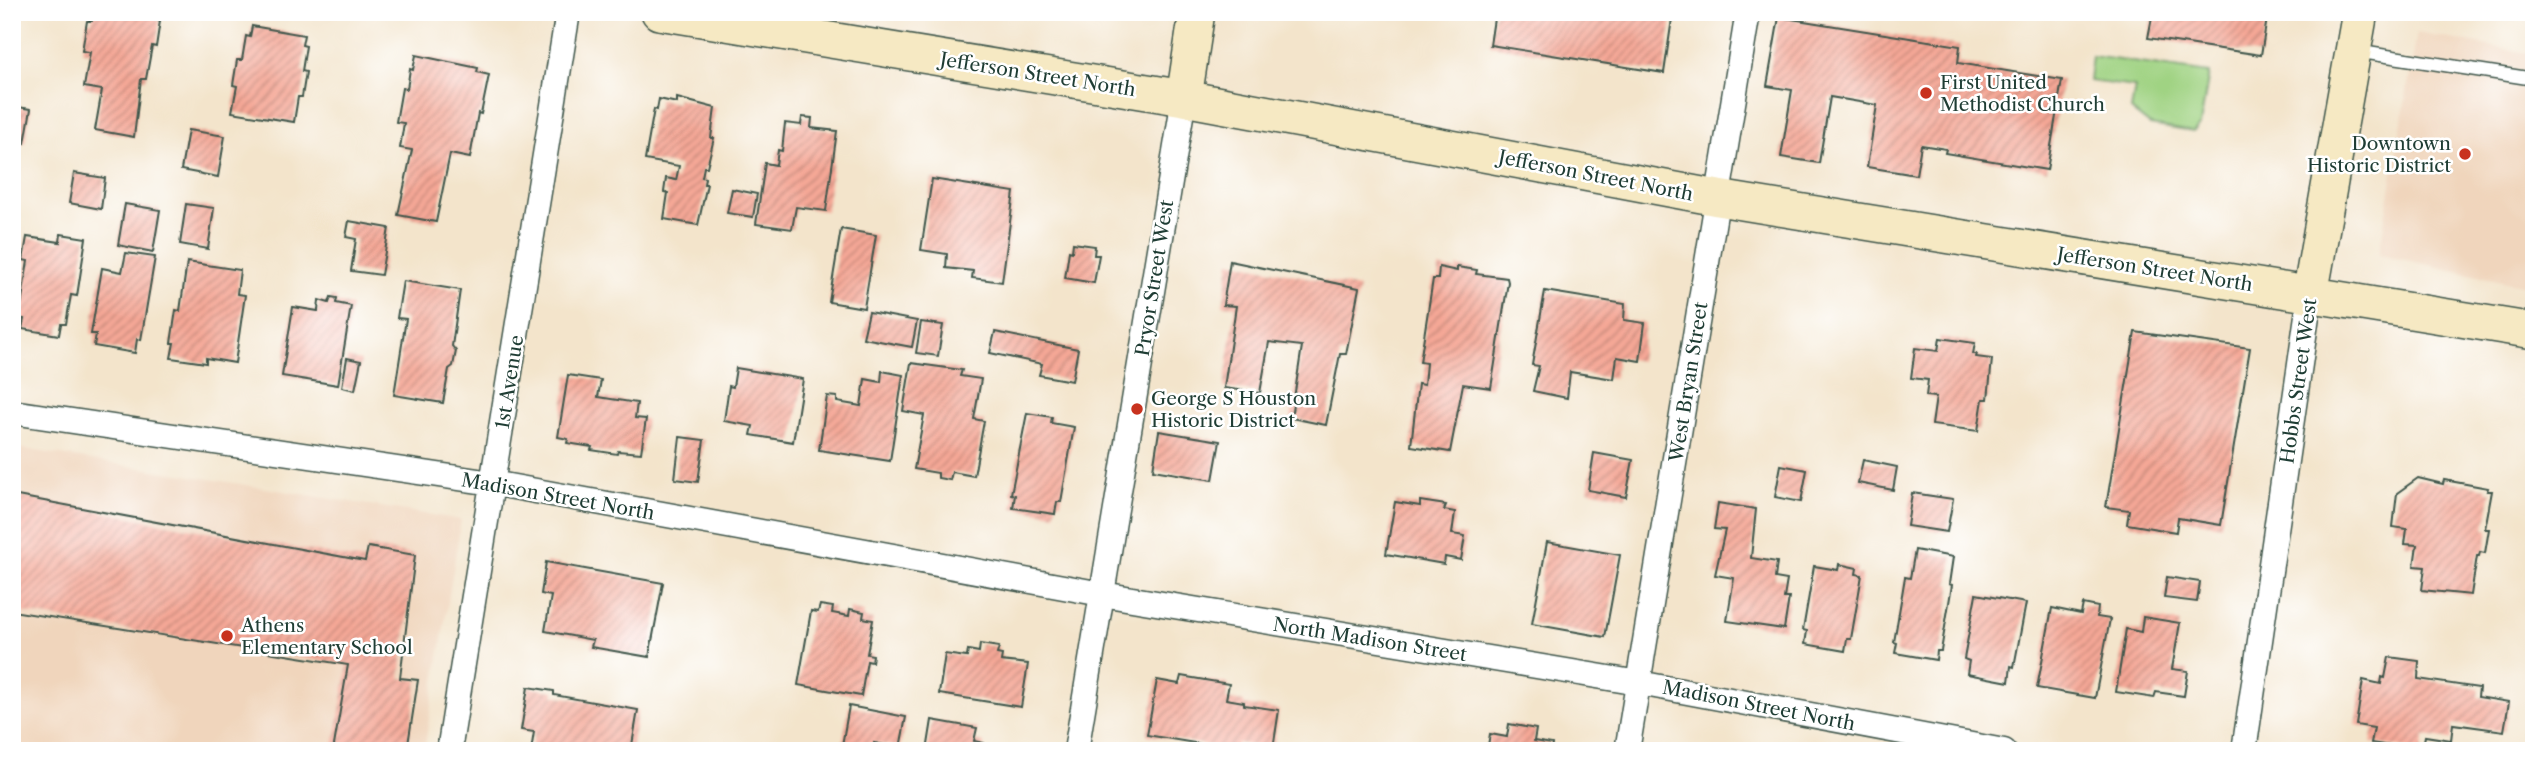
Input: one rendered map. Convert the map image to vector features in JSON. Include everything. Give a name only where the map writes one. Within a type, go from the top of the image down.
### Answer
[{"type":"main road","name":"Jefferson Street North","points":[[659,12],[1184,98],[1718,198],[2534,331]]},
{"type":"main road","name":"Pryor Street West","points":[[1184,98],[1198,12]]},
{"type":"main road","name":"Hobbs Street West","points":[[2310,295],[2351,50],[2360,12]]},
{"type":"street","name":"1st Avenue","points":[[449,751],[568,12]]},
{"type":"street","name":"West Bryan Street","points":[[1627,751],[1748,12]]},
{"type":"street","name":"Pryor Street West","points":[[1076,751],[1184,98]]},
{"type":"street","name":"Hobbs Street West","points":[[2244,751],[2310,295]]},
{"type":"street","name":"Madison Street North","points":[[12,412],[492,483],[1102,594]]},
{"type":"street","name":"North Madison Street","points":[[1102,594],[1639,683]]},
{"type":"street","name":"Madison Street North","points":[[1639,683],[2004,751]]},
{"type":"lane","points":[[2351,50],[2534,79]]},
{"type":"shaded area","name":"Downtown Historic District","points":[[2417,33],[2534,54],[2534,288],[2379,254]]},
{"type":"shaded area","name":"Athens Elementary School","points":[[12,447],[461,520],[424,751],[12,751]]},
{"type":"green space","points":[[2092,56],[2209,73],[2200,125],[2193,132],[2150,125],[2131,110],[2135,87],[2089,81]]},
{"type":"building","points":[[93,12],[158,12],[157,20],[160,21],[156,47],[152,46],[146,79],[141,79],[134,137],[95,130],[102,90],[84,87],[90,52],[82,51],[87,21],[92,21]]},
{"type":"building","points":[[1495,12],[1673,12],[1664,73],[1490,45]]},
{"type":"building","points":[[2153,12],[2268,12],[2261,55],[2148,38]]},
{"type":"building","name":"First United Methodist Church","points":[[1779,17],[1960,46],[1958,63],[2062,80],[2047,170],[1945,153],[1946,149],[1921,145],[1916,175],[1867,167],[1877,105],[1830,97],[1819,163],[1781,157],[1792,90],[1767,86]]},
{"type":"building","points":[[252,26],[304,35],[302,45],[306,46],[302,71],[306,72],[294,122],[232,112],[237,86],[233,85],[237,60],[242,60],[246,36],[250,37]]},
{"type":"building","points":[[416,55],[478,68],[477,72],[489,75],[481,114],[478,113],[470,158],[450,154],[436,222],[398,215],[412,150],[400,148],[404,123],[396,122],[402,88],[407,89],[410,69],[413,70]]},
{"type":"building","points":[[677,98],[715,108],[711,138],[714,138],[702,177],[705,178],[704,184],[707,184],[698,225],[664,219],[668,193],[664,192],[666,178],[676,180],[679,166],[645,160],[654,109],[657,110],[659,99],[677,103]]},
{"type":"building","points":[[12,106],[31,109],[25,143],[12,141]]},
{"type":"building","points":[[802,117],[812,118],[811,128],[837,131],[826,211],[796,207],[792,229],[756,224],[765,163],[776,165],[778,150],[782,151],[785,123],[801,125]]},
{"type":"building","points":[[188,130],[225,136],[218,177],[181,170]]},
{"type":"building","points":[[74,173],[105,178],[101,209],[69,203]]},
{"type":"building","points":[[932,179],[1014,192],[1002,282],[972,278],[973,271],[946,268],[947,254],[921,250]]},
{"type":"building","points":[[732,189],[757,194],[753,217],[727,213]]},
{"type":"building","points":[[125,204],[160,210],[153,252],[118,245]]},
{"type":"building","points":[[186,204],[214,208],[208,249],[180,244]]},
{"type":"building","points":[[349,221],[389,228],[381,275],[351,271],[356,239],[346,237]]},
{"type":"building","points":[[841,229],[876,235],[864,308],[829,302]]},
{"type":"building","points":[[61,234],[86,238],[77,296],[71,295],[66,324],[61,324],[59,335],[22,329],[24,319],[19,318],[28,261],[23,260],[27,237],[60,242]]},
{"type":"building","points":[[1073,243],[1095,246],[1094,255],[1099,255],[1094,283],[1065,278],[1069,251],[1072,252]]},
{"type":"building","points":[[126,253],[155,257],[141,340],[137,339],[135,353],[94,346],[96,334],[91,334],[102,268],[122,272]]},
{"type":"building","points":[[1230,261],[1359,288],[1346,354],[1340,354],[1326,425],[1291,418],[1302,346],[1269,342],[1260,393],[1224,388],[1236,306],[1223,305]]},
{"type":"building","points":[[187,262],[240,270],[237,294],[245,295],[235,363],[206,358],[206,363],[171,358],[176,310],[180,311]]},
{"type":"building","points":[[1439,267],[1457,271],[1457,267],[1477,270],[1476,274],[1507,278],[1508,282],[1491,388],[1463,384],[1450,452],[1411,446],[1418,384],[1424,385],[1426,363],[1420,362],[1433,279],[1438,279]]},
{"type":"building","points":[[403,281],[460,290],[452,346],[456,351],[453,366],[449,369],[443,403],[394,395],[406,319],[397,318]]},
{"type":"building","points":[[1545,291],[1625,304],[1624,320],[1645,323],[1640,361],[1617,357],[1614,379],[1570,372],[1567,398],[1533,391],[1539,366],[1532,365]]},
{"type":"building","points":[[331,297],[337,298],[336,303],[351,306],[338,385],[282,376],[293,307],[318,311],[319,300],[329,303]]},
{"type":"building","points":[[869,312],[917,321],[912,347],[863,338]]},
{"type":"building","points":[[921,322],[943,325],[938,356],[916,353]]},
{"type":"building","points":[[995,332],[1078,349],[1072,381],[1039,375],[1042,364],[990,353]]},
{"type":"building","points":[[2135,332],[2250,348],[2221,525],[2178,518],[2176,532],[2127,524],[2129,510],[2106,507]]},
{"type":"building","points":[[1940,338],[1975,343],[1973,354],[1977,354],[1976,357],[1992,359],[1988,399],[1983,399],[1978,431],[1932,425],[1936,397],[1926,396],[1928,380],[1911,378],[1915,348],[1938,351]]},
{"type":"building","points":[[347,358],[361,361],[355,390],[342,387]]},
{"type":"building","points":[[911,363],[962,370],[960,376],[981,379],[974,419],[984,421],[974,476],[952,472],[950,480],[938,478],[938,473],[914,469],[924,415],[903,411]]},
{"type":"building","points":[[736,368],[803,379],[793,442],[751,435],[753,426],[724,421],[729,386],[733,387]]},
{"type":"building","points":[[882,371],[903,375],[890,461],[819,450],[827,396],[837,397],[837,402],[861,406],[865,379],[881,382]]},
{"type":"building","points":[[568,375],[601,380],[598,397],[637,403],[635,418],[646,419],[641,453],[618,451],[617,454],[591,450],[592,447],[567,443],[568,439],[558,437]]},
{"type":"building","points":[[1027,413],[1052,417],[1051,423],[1074,427],[1061,502],[1057,502],[1055,514],[1013,508],[1015,495],[1011,494]]},
{"type":"building","points":[[1159,431],[1220,441],[1213,480],[1153,470]]},
{"type":"building","points":[[680,437],[704,440],[698,482],[675,479]]},
{"type":"building","points":[[1594,453],[1633,460],[1626,497],[1588,490]]},
{"type":"building","points":[[1863,460],[1897,467],[1893,490],[1858,483]]},
{"type":"building","points":[[1781,465],[1807,470],[1801,502],[1775,497]]},
{"type":"building","points":[[2418,478],[2443,484],[2444,480],[2492,491],[2485,529],[2489,529],[2485,553],[2480,552],[2477,556],[2471,595],[2422,590],[2425,567],[2414,566],[2417,545],[2405,544],[2407,529],[2393,527],[2397,493]]},
{"type":"building","points":[[1912,493],[1953,499],[1947,532],[1907,526]]},
{"type":"building","name":"Athens Elementary School","points":[[12,495],[365,561],[368,547],[415,555],[400,678],[418,680],[407,751],[333,751],[348,665],[12,611]]},
{"type":"building","points":[[1420,501],[1446,505],[1444,510],[1455,512],[1452,534],[1465,536],[1461,560],[1445,557],[1444,564],[1386,554],[1395,502],[1420,506]]},
{"type":"building","points":[[1718,503],[1756,509],[1751,558],[1777,562],[1775,578],[1787,580],[1784,598],[1789,598],[1784,629],[1727,621],[1734,578],[1715,575],[1725,530],[1714,529]]},
{"type":"building","points":[[1547,542],[1620,555],[1605,637],[1532,624]]},
{"type":"building","points":[[1915,550],[1953,557],[1949,584],[1952,585],[1941,651],[1937,651],[1936,660],[1895,653],[1897,643],[1894,642],[1905,577],[1910,578]]},
{"type":"building","points":[[546,562],[663,583],[649,657],[591,647],[593,640],[545,631],[551,596],[541,594]]},
{"type":"building","points":[[1839,564],[1857,568],[1856,574],[1862,575],[1851,639],[1847,639],[1845,651],[1805,644],[1807,631],[1803,630],[1814,566],[1838,570]]},
{"type":"building","points":[[2167,577],[2200,582],[2197,602],[2164,598]]},
{"type":"building","points":[[1976,594],[2026,603],[2009,682],[1967,674],[1969,661],[1964,659]]},
{"type":"building","points":[[2083,604],[2098,607],[2097,617],[2110,619],[2095,698],[2037,688],[2052,608],[2081,614]]},
{"type":"building","points":[[820,605],[833,607],[832,613],[849,616],[850,609],[864,612],[863,618],[873,620],[867,654],[873,655],[872,662],[867,661],[861,696],[798,685],[811,611],[818,612]]},
{"type":"building","points":[[2143,617],[2180,623],[2172,669],[2188,671],[2184,696],[2156,692],[2154,698],[2116,692],[2126,629],[2141,632]]},
{"type":"building","points":[[980,644],[999,647],[997,654],[1002,655],[1001,661],[1028,664],[1021,707],[939,694],[945,654],[967,657],[968,650],[979,652]]},
{"type":"building","points":[[2389,657],[2419,661],[2418,679],[2479,688],[2478,697],[2509,702],[2504,731],[2453,724],[2451,740],[2425,736],[2422,751],[2371,743],[2374,728],[2356,725],[2363,680],[2381,684],[2382,677],[2385,678]]},
{"type":"building","points":[[1181,676],[1229,684],[1226,699],[1244,702],[1244,705],[1279,710],[1273,749],[1237,743],[1236,750],[1147,735],[1157,680],[1179,684]]},
{"type":"building","points":[[528,687],[554,691],[554,695],[638,710],[631,751],[531,751],[534,732],[521,730]]},
{"type":"building","points":[[849,706],[906,717],[900,748],[874,743],[873,751],[841,751]]},
{"type":"building","points":[[932,720],[977,728],[974,741],[984,743],[983,751],[927,751]]},
{"type":"building","points":[[1509,724],[1536,729],[1534,741],[1552,744],[1551,751],[1487,751],[1490,734],[1507,737]]},
{"type":"place","name":"First United Methodist Church","points":[[1926,93]]},
{"type":"place","name":"Downtown Historic District","points":[[2465,154]]},
{"type":"place","name":"George S Houston Historic District","points":[[1137,409]]},
{"type":"place","name":"Athens Elementary School","points":[[227,636]]}]
